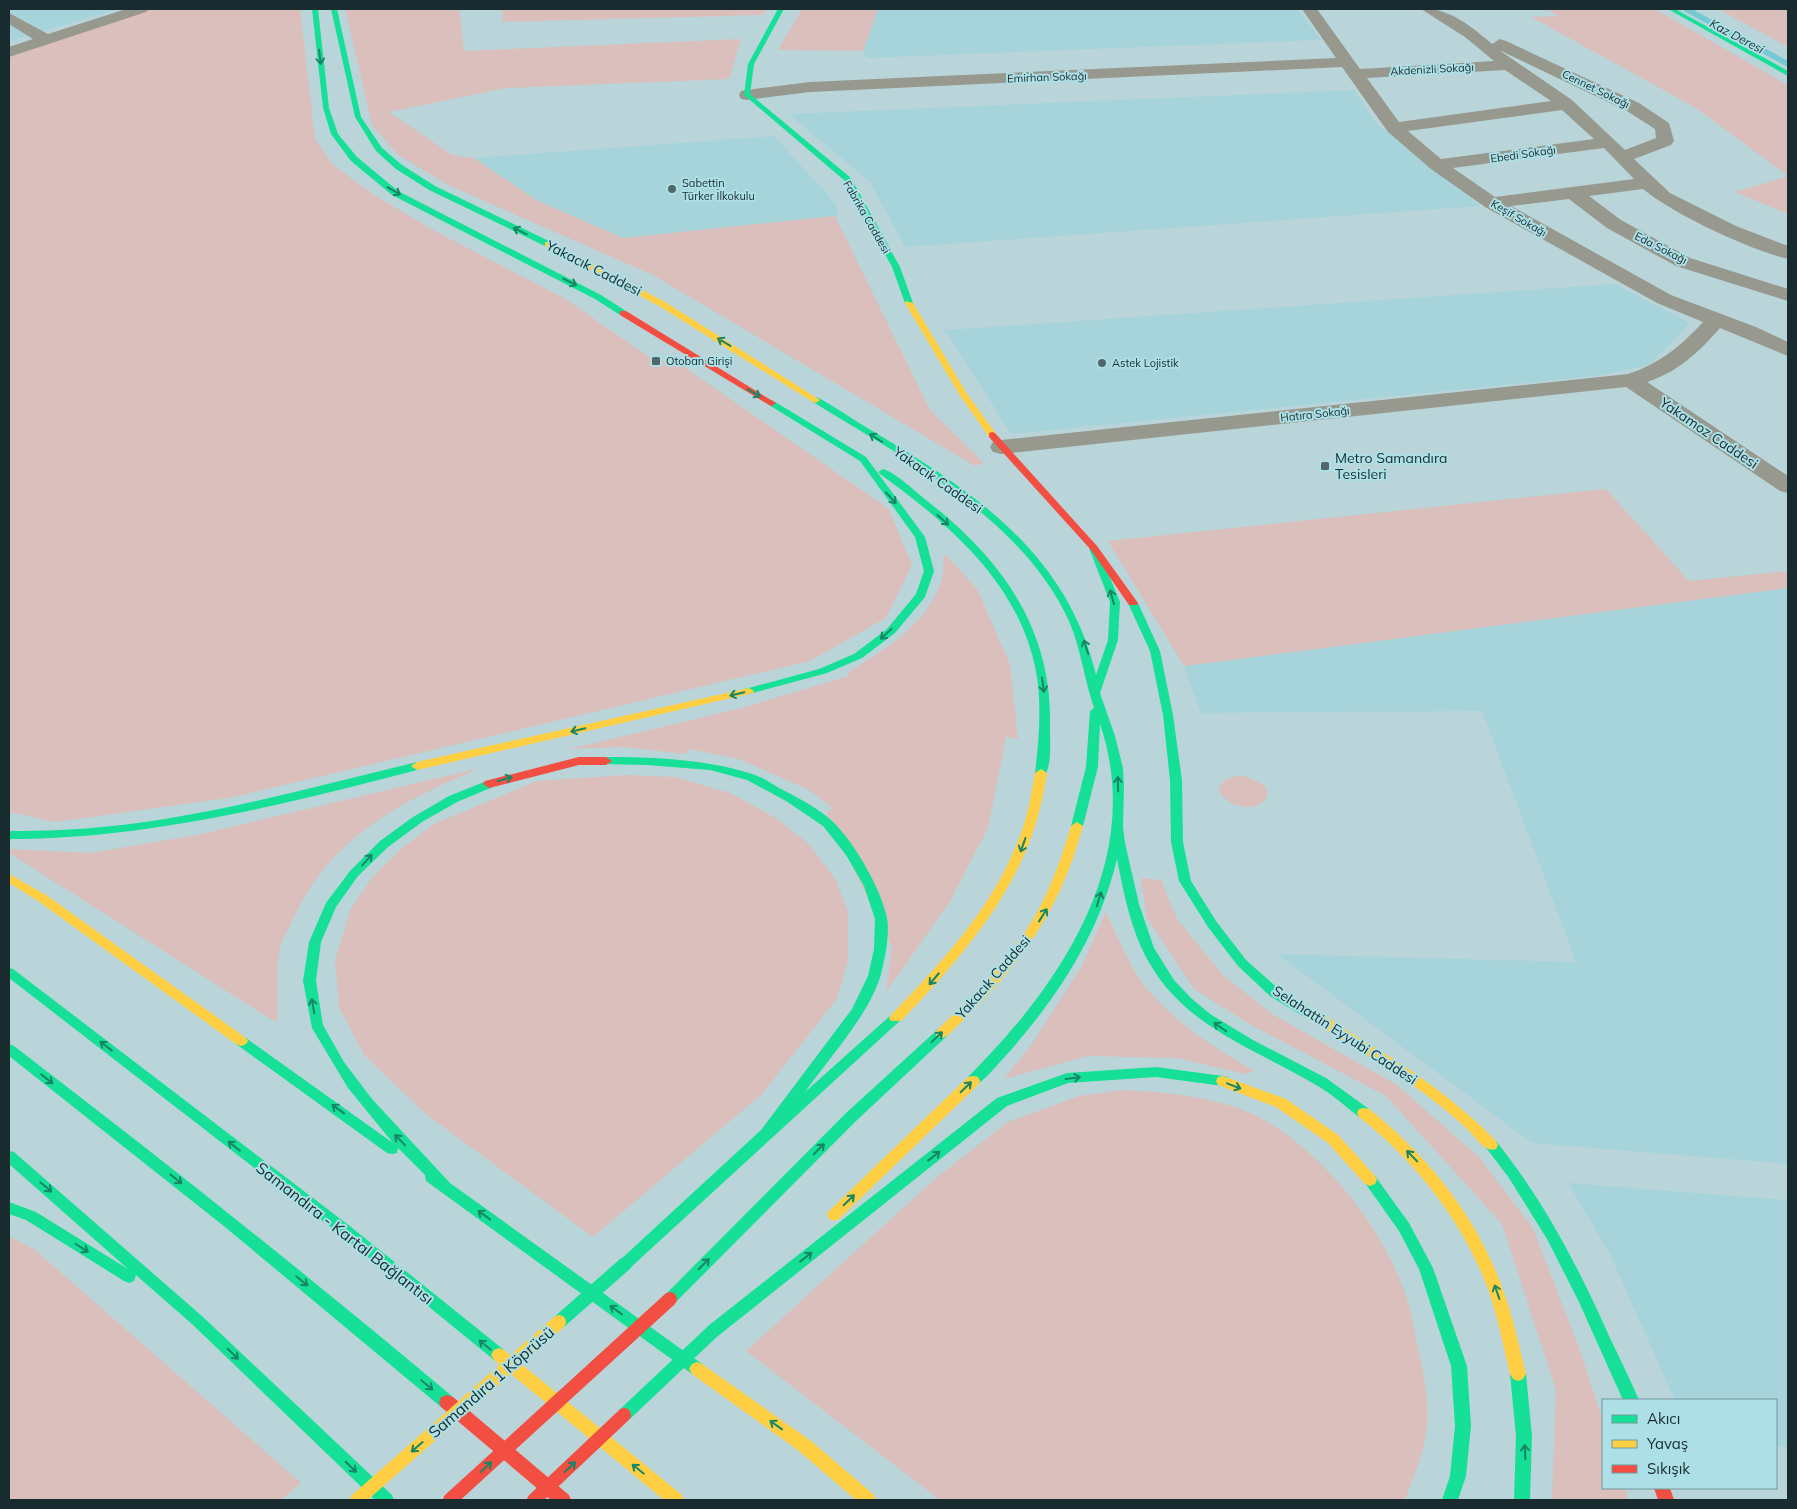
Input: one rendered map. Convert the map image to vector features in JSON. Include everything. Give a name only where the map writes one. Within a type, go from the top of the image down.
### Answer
[{"type":"main road","name":"Yakacık Caddesi","points":[[315,9],[329,122],[342,146],[380,182],[404,197],[598,297],[899,483],[944,520],[994,573],[1014,602],[1027,627],[1039,661],[1045,699],[1040,784],[1034,815],[1019,858],[975,930],[920,996],[857,1057],[767,1133],[624,1264]]},
{"type":"main road","name":"Yakacık Caddesi","points":[[334,9],[362,128],[398,166],[432,188],[646,295],[753,360],[972,501],[1029,554],[1051,580],[1072,613],[1090,660],[1095,695],[1092,767],[1069,856],[1050,903],[1023,947],[960,1016],[851,1117],[670,1298],[450,1500]]},
{"type":"main road","points":[[747,95],[751,64],[781,9]]},
{"type":"main road","points":[[1671,9],[1788,74]]},
{"type":"main road","name":"Fabrika Caddesi","points":[[747,95],[848,180],[896,267],[906,300],[963,394],[1001,447]]},
{"type":"main road","name":"Selahattin Eyyubi Caddesi","points":[[1001,447],[1094,548],[1134,604],[1155,651],[1168,715],[1176,780],[1177,842],[1185,881],[1212,924],[1249,969],[1275,993],[1433,1092],[1478,1131],[1506,1164],[1561,1249],[1631,1399]]},
{"type":"main road","points":[[9,835],[50,837],[124,831],[197,816],[760,688],[812,674],[857,656],[883,638],[903,617],[922,594],[929,572],[923,544],[914,524],[884,490],[863,459]]},
{"type":"main road","points":[[1094,548],[1115,602],[1113,640],[1095,695],[1109,734],[1118,778],[1117,833],[1137,921],[1152,957],[1174,989],[1210,1020],[1241,1041],[1321,1081],[1371,1117],[1409,1153],[1439,1186],[1466,1226],[1496,1289],[1513,1343],[1522,1402],[1525,1461],[1522,1500]]},
{"type":"main road","points":[[446,1188],[384,1124],[339,1066],[316,1022],[311,990],[311,952],[328,911],[345,884],[371,854],[420,817],[467,792],[508,778],[579,761],[647,761],[710,766],[751,777],[790,798],[827,823],[851,853],[870,886],[881,919],[880,949],[874,976],[858,1011],[767,1133]]},
{"type":"main road","points":[[826,1222],[1009,1046],[1042,1004],[1071,962],[1098,903],[1117,833]]},
{"type":"main road","points":[[9,878],[50,904],[446,1188],[805,1446],[872,1498]]},
{"type":"main road","name":"Samandıra - Kartal Bağlantısı","points":[[9,972],[346,1231],[676,1500]]},
{"type":"main road","points":[[9,1049],[134,1146],[345,1315],[563,1500]]},
{"type":"main road","points":[[714,1331],[1002,1102],[1067,1078],[1156,1072],[1219,1080],[1281,1103],[1333,1140],[1370,1180],[1404,1227],[1426,1268],[1459,1366],[1463,1426],[1458,1476],[1450,1500]]},
{"type":"main road","points":[[9,1156],[198,1320],[386,1500]]},
{"type":"main road","points":[[9,1208],[31,1216],[198,1320]]},
{"type":"main road","points":[[534,1500],[805,1243]]},
{"type":"main road","name":"Samandıra 1 Köprüsü","points":[[357,1500],[624,1264]]},
{"type":"street","points":[[9,52],[141,9]]},
{"type":"street","name":"Keşif Sokağı","points":[[1309,9],[1394,128],[1438,166],[1492,203],[1664,299],[1716,320],[1749,330],[1788,350]]},
{"type":"street","points":[[1429,9],[1472,34],[1508,65],[1566,104],[1608,142],[1646,183],[1664,197],[1729,230],[1788,253]]},
{"type":"street","points":[[9,18],[46,40]]},
{"type":"street","name":"Cennet Sokağı","points":[[1472,34],[1512,48],[1633,106],[1663,127],[1666,141],[1623,157]]},
{"type":"street","name":"Akdenizli Sokağı","points":[[1352,68],[1508,65]]},
{"type":"street","name":"Emirhan Sokağı","points":[[747,95],[810,87],[1352,68]]},
{"type":"street","points":[[1394,128],[1566,104]]},
{"type":"street","name":"Ebedi Sokağı","points":[[1438,166],[1608,142]]},
{"type":"street","points":[[1492,203],[1646,183]]},
{"type":"street","name":"Eda Sokağı","points":[[1572,192],[1614,224],[1683,262],[1788,295]]},
{"type":"street","name":"Hatıra Sokağı","points":[[1001,447],[1630,380],[1650,375],[1686,354],[1716,320]]},
{"type":"street","name":"Yakamoz Caddesi","points":[[1630,380],[1788,486]]},
{"type":"shaded area","points":[[9,9],[119,9],[9,41]]},
{"type":"shaded area","points":[[150,9],[300,9],[315,139],[333,165],[374,195],[435,231],[564,298],[652,359],[680,364],[889,509],[912,565],[886,618],[810,661],[229,798],[55,822],[9,812],[9,52]]},
{"type":"shaded area","points":[[345,9],[459,9],[464,51],[741,39],[729,79],[506,88],[389,112],[452,155],[474,158],[536,200],[623,238],[835,216],[930,410],[984,463],[975,466],[653,275],[450,186],[398,155],[372,125]]},
{"type":"shaded area","points":[[502,9],[767,9],[763,15],[502,22]]},
{"type":"shaded area","points":[[802,9],[878,9],[863,51],[778,50]]},
{"type":"shaded area","points":[[878,9],[1298,9],[1321,40],[868,58],[863,51]]},
{"type":"shaded area","points":[[1546,9],[1655,9],[1788,85],[1788,176],[1696,108],[1531,17],[1558,16]]},
{"type":"shaded area","points":[[1718,9],[1788,9],[1788,47]]},
{"type":"shaded area","points":[[1354,90],[1375,122],[1481,206],[905,247],[870,182],[789,114]]},
{"type":"shaded area","name":"Sabettin Türker İlkokulu","points":[[774,136],[829,196],[838,212],[835,216],[623,238],[536,200],[474,158]]},
{"type":"shaded area","points":[[1788,176],[1788,214],[1735,192]]},
{"type":"shaded area","points":[[1615,284],[1690,323],[1649,365],[1597,376],[1011,434],[945,330]]},
{"type":"shaded area","points":[[1606,489],[1689,581],[1788,571],[1788,588],[1184,666],[1108,541]]},
{"type":"shaded area","points":[[944,553],[977,589],[1010,664],[1018,739],[1006,737],[988,828],[949,903],[886,992],[892,947],[826,813],[832,808],[809,790],[739,759],[689,749],[685,754],[624,747],[569,749],[742,708],[848,676],[850,671],[903,635],[925,612],[934,598],[941,580]]},
{"type":"shaded area","points":[[1788,588],[1788,1164],[1532,1143],[1277,954],[1576,962],[1482,711],[1201,713],[1184,666]]},
{"type":"shaded area","points":[[480,768],[422,794],[396,809],[348,844],[327,866],[309,890],[280,947],[277,1023],[9,853],[9,849],[90,853],[197,835]]},
{"type":"shaded area","points":[[626,775],[675,777],[730,793],[776,818],[808,843],[836,880],[848,912],[848,960],[836,1000],[762,1094],[593,1237],[427,1115],[364,1055],[339,1007],[335,961],[350,910],[374,875],[403,847],[436,823],[537,781]]},
{"type":"shaded area","points":[[1245,776],[1264,785],[1268,794],[1264,801],[1258,805],[1243,807],[1235,805],[1228,801],[1219,790],[1226,780]]},
{"type":"shaded area","points":[[1141,878],[1161,880],[1177,919],[1223,975],[1272,1014],[1397,1085],[1479,1157],[1533,1228],[1582,1356],[1602,1418],[1602,1489],[1625,1489],[1629,1500],[1552,1500],[1556,1390],[1502,1224],[1386,1096],[1251,1025],[1194,989],[1147,918]]},
{"type":"shaded area","points":[[1106,912],[1136,972],[1148,990],[1160,1003],[1184,1025],[1226,1054],[1255,1071],[1245,1074],[1176,1058],[1088,1056],[1004,1079],[1031,1045],[1080,969]]},
{"type":"shaded area","points":[[1121,1090],[1177,1094],[1216,1101],[1268,1122],[1311,1154],[1331,1174],[1366,1218],[1381,1241],[1404,1290],[1425,1382],[1427,1428],[1424,1447],[1405,1500],[940,1500],[746,1351],[937,1177],[1008,1122],[1079,1096]]},
{"type":"shaded area","points":[[1568,1183],[1788,1200],[1788,1447],[1777,1446],[1777,1399],[1675,1399],[1610,1254]]},
{"type":"shaded area","points":[[9,1236],[34,1249],[301,1483],[281,1500],[9,1500]]},
{"type":"waterway","name":"Kaz Deresi","points":[[1686,9],[1788,64]]},
{"type":"traffic: fast","points":[[315,9],[326,108],[335,134],[354,159],[395,193],[598,297],[623,313]]},
{"type":"traffic: fast","points":[[334,9],[358,117],[379,149],[399,167],[432,188],[548,244]]},
{"type":"traffic: fast","points":[[781,9],[751,64],[747,95],[848,180],[896,267],[909,303]]},
{"type":"traffic: fast","points":[[1671,9],[1788,74]]},
{"type":"traffic: fast","points":[[816,400],[889,444],[961,492],[995,519],[1025,549],[1052,582],[1073,619],[1086,656],[1095,695]]},
{"type":"traffic: fast","points":[[772,403],[863,459]]},
{"type":"traffic: fast","points":[[749,691],[823,671],[858,656],[891,631],[921,595],[929,571],[920,537],[863,459]]},
{"type":"traffic: fast","points":[[883,472],[935,511],[982,556],[1002,582],[1019,609],[1032,638],[1043,683],[1045,722],[1041,773]]},
{"type":"traffic: fast","points":[[1094,548],[1115,602],[1113,640],[1096,691]]},
{"type":"traffic: fast","points":[[1133,603],[1155,651],[1168,715],[1176,780],[1177,842],[1185,881],[1212,924],[1242,963],[1275,993],[1311,1015]]},
{"type":"traffic: fast","points":[[1095,695],[1110,736],[1117,768],[1118,835],[1126,873],[1137,919],[1155,962],[1170,983],[1206,1017],[1226,1031],[1321,1082],[1364,1113]]},
{"type":"traffic: fast","points":[[1077,826],[1092,767],[1095,711]]},
{"type":"traffic: fast","points":[[606,761],[647,761],[710,766],[751,777],[790,798],[827,823],[851,853],[870,886],[881,919],[880,949],[874,976],[857,1011],[767,1133]]},
{"type":"traffic: fast","points":[[9,835],[61,834],[164,823],[265,802],[417,766]]},
{"type":"traffic: fast","points":[[446,1188],[382,1121],[340,1066],[317,1025],[310,981],[315,942],[331,906],[354,873],[384,844],[417,819],[453,799],[489,784]]},
{"type":"traffic: fast","points":[[973,1081],[1011,1042],[1028,1021],[1045,999],[1074,954],[1098,904],[1116,837]]},
{"type":"traffic: fast","points":[[9,972],[346,1231],[499,1355]]},
{"type":"traffic: fast","points":[[625,1264],[896,1018]]},
{"type":"traffic: fast","points":[[670,1299],[851,1117],[942,1033]]},
{"type":"traffic: fast","points":[[241,1041],[392,1149]]},
{"type":"traffic: fast","points":[[9,1049],[230,1222],[447,1402]]},
{"type":"traffic: fast","points":[[713,1331],[1002,1102],[1067,1078],[1156,1072],[1223,1081]]},
{"type":"traffic: fast","points":[[1491,1145],[1514,1174],[1553,1235],[1586,1300],[1631,1399]]},
{"type":"traffic: fast","points":[[9,1156],[198,1321],[386,1500]]},
{"type":"traffic: fast","points":[[431,1177],[697,1369]]},
{"type":"traffic: fast","points":[[1370,1180],[1404,1227],[1426,1268],[1459,1366],[1463,1426],[1458,1476],[1450,1500]]},
{"type":"traffic: fast","points":[[9,1208],[31,1216],[129,1277]]},
{"type":"traffic: fast","points":[[559,1322],[625,1264]]},
{"type":"traffic: fast","points":[[624,1415],[713,1331]]},
{"type":"traffic: fast","points":[[1518,1374],[1524,1436],[1522,1500]]},
{"type":"traffic: slow","points":[[548,244],[662,304],[816,400]]},
{"type":"traffic: slow","points":[[909,303],[963,394],[992,435]]},
{"type":"traffic: slow","points":[[417,766],[749,691]]},
{"type":"traffic: slow","points":[[896,1018],[945,965],[990,907],[1008,876],[1023,843],[1035,809],[1041,773]]},
{"type":"traffic: slow","points":[[942,1033],[988,987],[1026,940],[1042,915],[1055,888],[1077,826]]},
{"type":"traffic: slow","points":[[9,878],[42,898],[241,1041]]},
{"type":"traffic: slow","points":[[1311,1015],[1429,1090],[1451,1107],[1491,1145]]},
{"type":"traffic: slow","points":[[834,1215],[973,1081]]},
{"type":"traffic: slow","points":[[1223,1081],[1281,1103],[1333,1139],[1370,1180]]},
{"type":"traffic: slow","points":[[1364,1113],[1411,1154],[1432,1178],[1468,1231],[1495,1289],[1505,1318],[1518,1374]]},
{"type":"traffic: slow","points":[[357,1500],[559,1322]]},
{"type":"traffic: slow","points":[[499,1355],[676,1500]]},
{"type":"traffic: slow","points":[[697,1369],[805,1446],[868,1500]]},
{"type":"traffic: jam","points":[[623,313],[772,403]]},
{"type":"traffic: jam","points":[[992,435],[1094,548],[1133,603]]},
{"type":"traffic: jam","points":[[489,784],[579,761],[606,761]]},
{"type":"traffic: jam","points":[[450,1500],[670,1299]]},
{"type":"traffic: jam","points":[[447,1402],[563,1500]]},
{"type":"traffic: jam","points":[[534,1500],[624,1415]]},
{"type":"traffic: jam","points":[[1662,1489],[1666,1500]]},
{"type":"place","name":"Sabettin Türker İlkokulu","points":[[672,189]]},
{"type":"place","name":"Otoban Girişi","points":[[656,361]]},
{"type":"place","name":"Astek Lojistik","points":[[1102,363]]},
{"type":"place","name":"Metro Samandıra Tesisleri","points":[[1325,466]]}]
